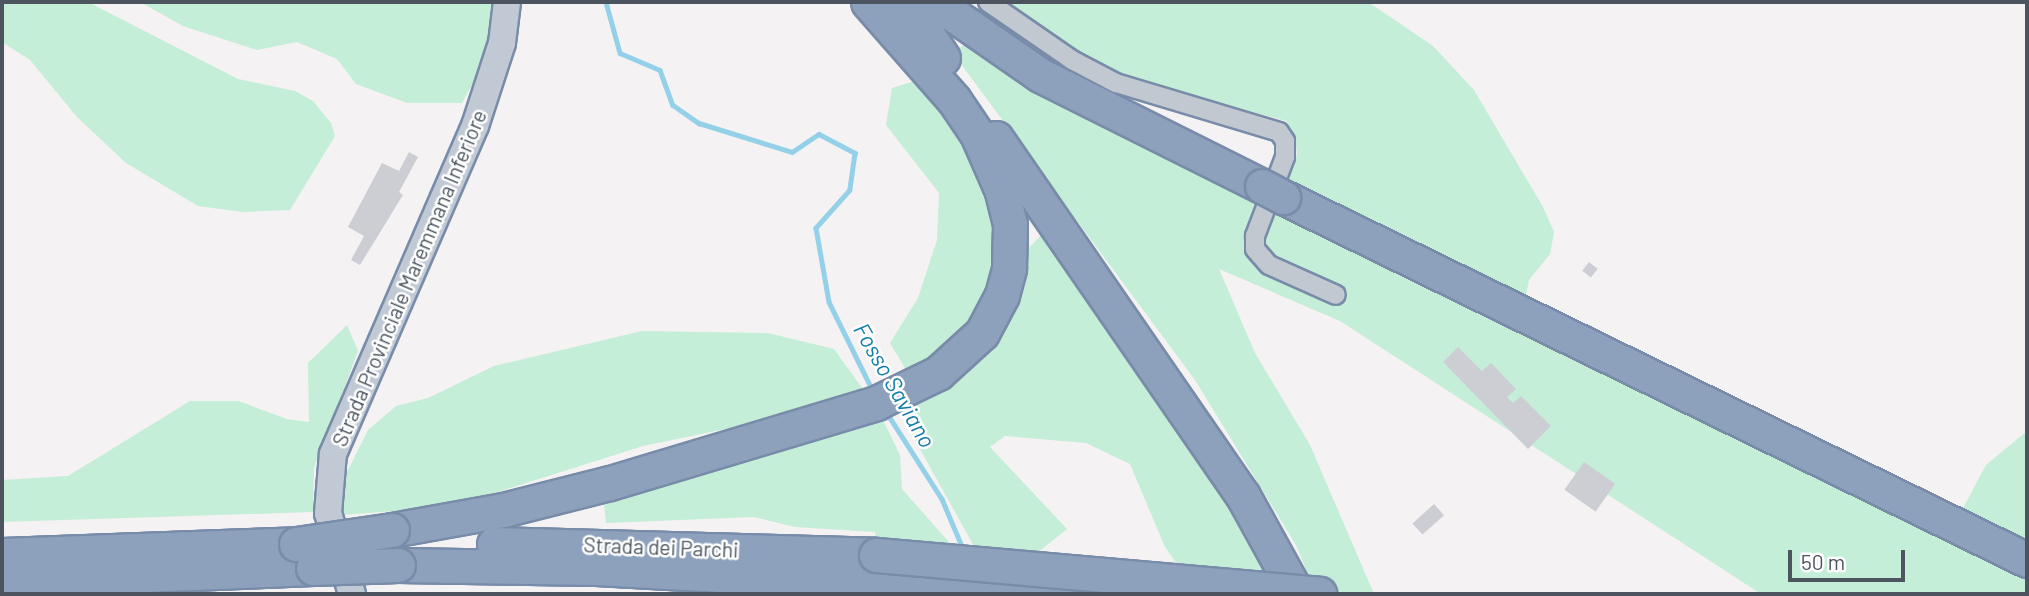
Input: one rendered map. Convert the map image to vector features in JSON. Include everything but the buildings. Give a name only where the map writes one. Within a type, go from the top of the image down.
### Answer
[{"type":"highway","points":[[846,2],[890,16],[978,113]]},
{"type":"highway","points":[[860,2],[890,16],[978,113],[1235,484],[1297,594]]},
{"type":"highway","points":[[935,2],[1040,75],[2027,560]]},
{"type":"highway","points":[[394,547],[897,395],[938,373],[973,343],[996,312],[1007,279],[1011,235],[1006,202],[986,151],[890,16]]},
{"type":"highway","name":"Strada dei Parchi","points":[[2,582],[394,547],[590,544],[876,569],[1319,594]]},
{"type":"highway","name":"Strada dei Parchi","points":[[2,555],[304,556]]},
{"type":"highway","points":[[715,594],[876,569]]},
{"type":"highway","name":"Strada dei Parchi","points":[[876,569],[1060,594]]},
{"type":"highway","points":[[2,590],[182,594]]},
{"type":"main road","name":"Strada Provinciale Maremmana Inferiore","points":[[352,594],[328,513],[333,454],[475,126],[502,43],[507,2]]},
{"type":"street","points":[[988,2],[1064,55],[1115,83],[1279,132],[1285,141],[1285,157],[1255,236],[1255,249],[1269,265],[1336,295]]},
{"type":"green space","points":[[2,2],[88,2],[238,79],[295,91],[313,101],[331,123],[335,136],[290,210],[243,212],[198,206],[126,163],[77,117],[30,60],[2,42]]},
{"type":"green space","points":[[140,2],[493,2],[494,16],[480,70],[462,103],[407,103],[356,84],[337,59],[297,42],[257,50],[183,26]]},
{"type":"green space","points":[[1001,2],[1368,2],[1433,46],[1474,90],[1543,207],[1554,232],[1550,254],[1529,280],[1525,300],[1285,184],[1297,155],[1295,137],[1286,121],[1111,73],[1046,37]]},
{"type":"green space","points":[[973,40],[1960,514],[1986,465],[2027,431],[2027,594],[1761,594],[1340,321],[1219,269],[1255,353],[1310,445],[1374,594],[1316,594],[1296,545],[1195,380],[952,52]]},
{"type":"green space","points":[[924,78],[983,164],[1000,212],[989,312],[935,364],[908,373],[890,343],[918,298],[937,240],[939,193],[886,125],[892,88]]},
{"type":"green space","points":[[1041,235],[1057,242],[1268,560],[1282,594],[1198,594],[1165,547],[1130,464],[1086,443],[1005,436],[990,447],[1067,529],[1027,561],[975,548],[905,422],[906,405],[972,358],[1012,315],[1026,251]]},
{"type":"green space","points":[[347,325],[358,351],[314,468],[313,512],[2,522],[2,480],[68,476],[190,401],[238,401],[287,419],[309,422],[308,363]]},
{"type":"green space","points":[[642,331],[768,333],[834,349],[878,410],[900,455],[902,489],[995,594],[886,594],[875,532],[795,527],[754,517],[606,523],[604,505],[819,432],[812,411],[643,446],[453,506],[344,515],[341,484],[368,430],[396,406],[428,398],[494,366]]},
{"type":"waterway","name":"Fosso Saviano","points":[[606,2],[620,53],[660,70],[673,105],[699,123],[792,152],[819,134],[855,153],[850,190],[816,228],[829,302],[873,391]]},
{"type":"waterway","name":"Fosso Saviano","points":[[887,413],[942,499],[964,551]]}]
